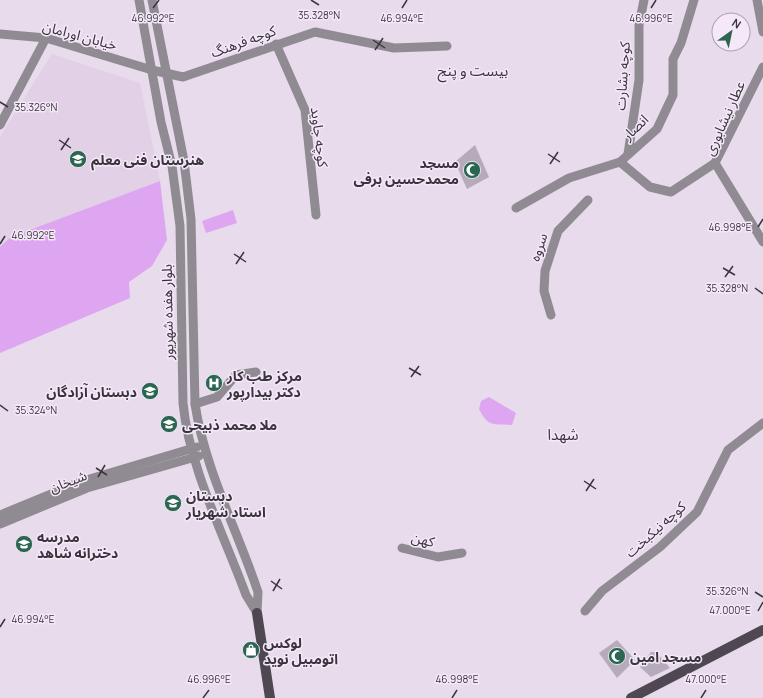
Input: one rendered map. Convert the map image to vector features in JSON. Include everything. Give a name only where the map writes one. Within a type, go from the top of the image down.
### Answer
[{"type":"main road","name":"بلوار هفده شهریور","points":[[257,613],[270,698]]},
{"type":"main road","points":[[631,698],[763,630]]},
{"type":"street","name":"بلوار هفده شهریور","points":[[139,0],[172,166],[180,226],[183,404],[185,426],[193,453],[246,595],[257,613]]},
{"type":"street","name":"بلوار هفده شهریور","points":[[152,0],[184,162],[191,219],[195,404],[205,450],[258,592],[257,613]]},
{"type":"street","name":"کوچه بشارت","points":[[628,154],[639,80],[640,25],[644,0]]},
{"type":"street","name":"انصار","points":[[516,208],[569,178],[620,162],[657,129],[673,95],[674,60],[681,43],[694,0]]},
{"type":"street","points":[[757,0],[763,32]]},
{"type":"street","name":"کوچه فرهنگ","points":[[167,73],[183,77],[248,56],[276,44],[315,32],[394,48],[447,46]]},
{"type":"street","name":"خیابان اورامان","points":[[0,34],[46,38],[152,70],[167,73]]},
{"type":"street","points":[[0,125],[46,38]]},
{"type":"street","name":"کوچه جاوید","points":[[276,44],[305,110],[316,215]]},
{"type":"street","name":"عطار نیشابوری","points":[[763,67],[715,163],[763,242]]},
{"type":"street","points":[[620,162],[650,187],[671,192],[715,163]]},
{"type":"street","name":"سروه","points":[[551,315],[544,291],[545,271],[558,231],[588,200]]},
{"type":"street","points":[[195,404],[217,397],[236,375],[256,372]]},
{"type":"street","name":"کوچه نیکبخت","points":[[585,611],[602,592],[660,547],[697,512],[728,450],[763,423]]},
{"type":"street","name":"شیخان","points":[[0,515],[205,450]]},
{"type":"street","name":"شیخان","points":[[0,524],[39,503]]},
{"type":"street","name":"کهن","points":[[402,548],[438,557],[462,553]]},
{"type":"shaded area","name":"هنرستان فنی معلم","points":[[52,54],[140,83],[160,181],[11,237],[0,247],[0,137]]},
{"type":"shaded area","points":[[160,181],[167,240],[152,266],[129,282],[130,298],[0,353],[0,247],[11,237]]},
{"type":"shaded area","points":[[233,210],[237,223],[206,233],[202,221]]},
{"type":"shaded area","points":[[489,397],[516,413],[512,425],[496,424],[488,422],[485,419],[479,409],[481,401]]},
{"type":"building","name":"مسجد محمدحسین برفی","points":[[475,145],[489,177],[467,189],[455,162]]},
{"type":"building","name":"مسجد امین","points":[[617,640],[635,660],[617,678],[599,653]]},
{"type":"building","points":[[651,652],[656,652],[670,668],[651,677],[640,667]]},
{"type":"place","name":"هنرستان فنی معلم","points":[[78,159]]},
{"type":"place","name":"مسجد محمدحسین برفی","points":[[472,170]]},
{"type":"place","name":"مرکز طب کار دکتر بیدارپور","points":[[214,383]]},
{"type":"place","name":"دبستان آزادگان","points":[[150,391]]},
{"type":"place","name":"ملا محمد ذبیحی","points":[[169,424]]},
{"type":"place","name":"دبستان استاد شهریار","points":[[173,503]]},
{"type":"place","name":"مدرسه دخترانه شاهد","points":[[24,544]]},
{"type":"place","name":"لوکس اتومبیل نوید","points":[[251,650]]},
{"type":"place","name":"مسجد امین","points":[[617,656]]},
{"type":"district","name":"بیست و پنج","points":[[473,70]]},
{"type":"district","name":"شهدا","points":[[563,434]]}]
